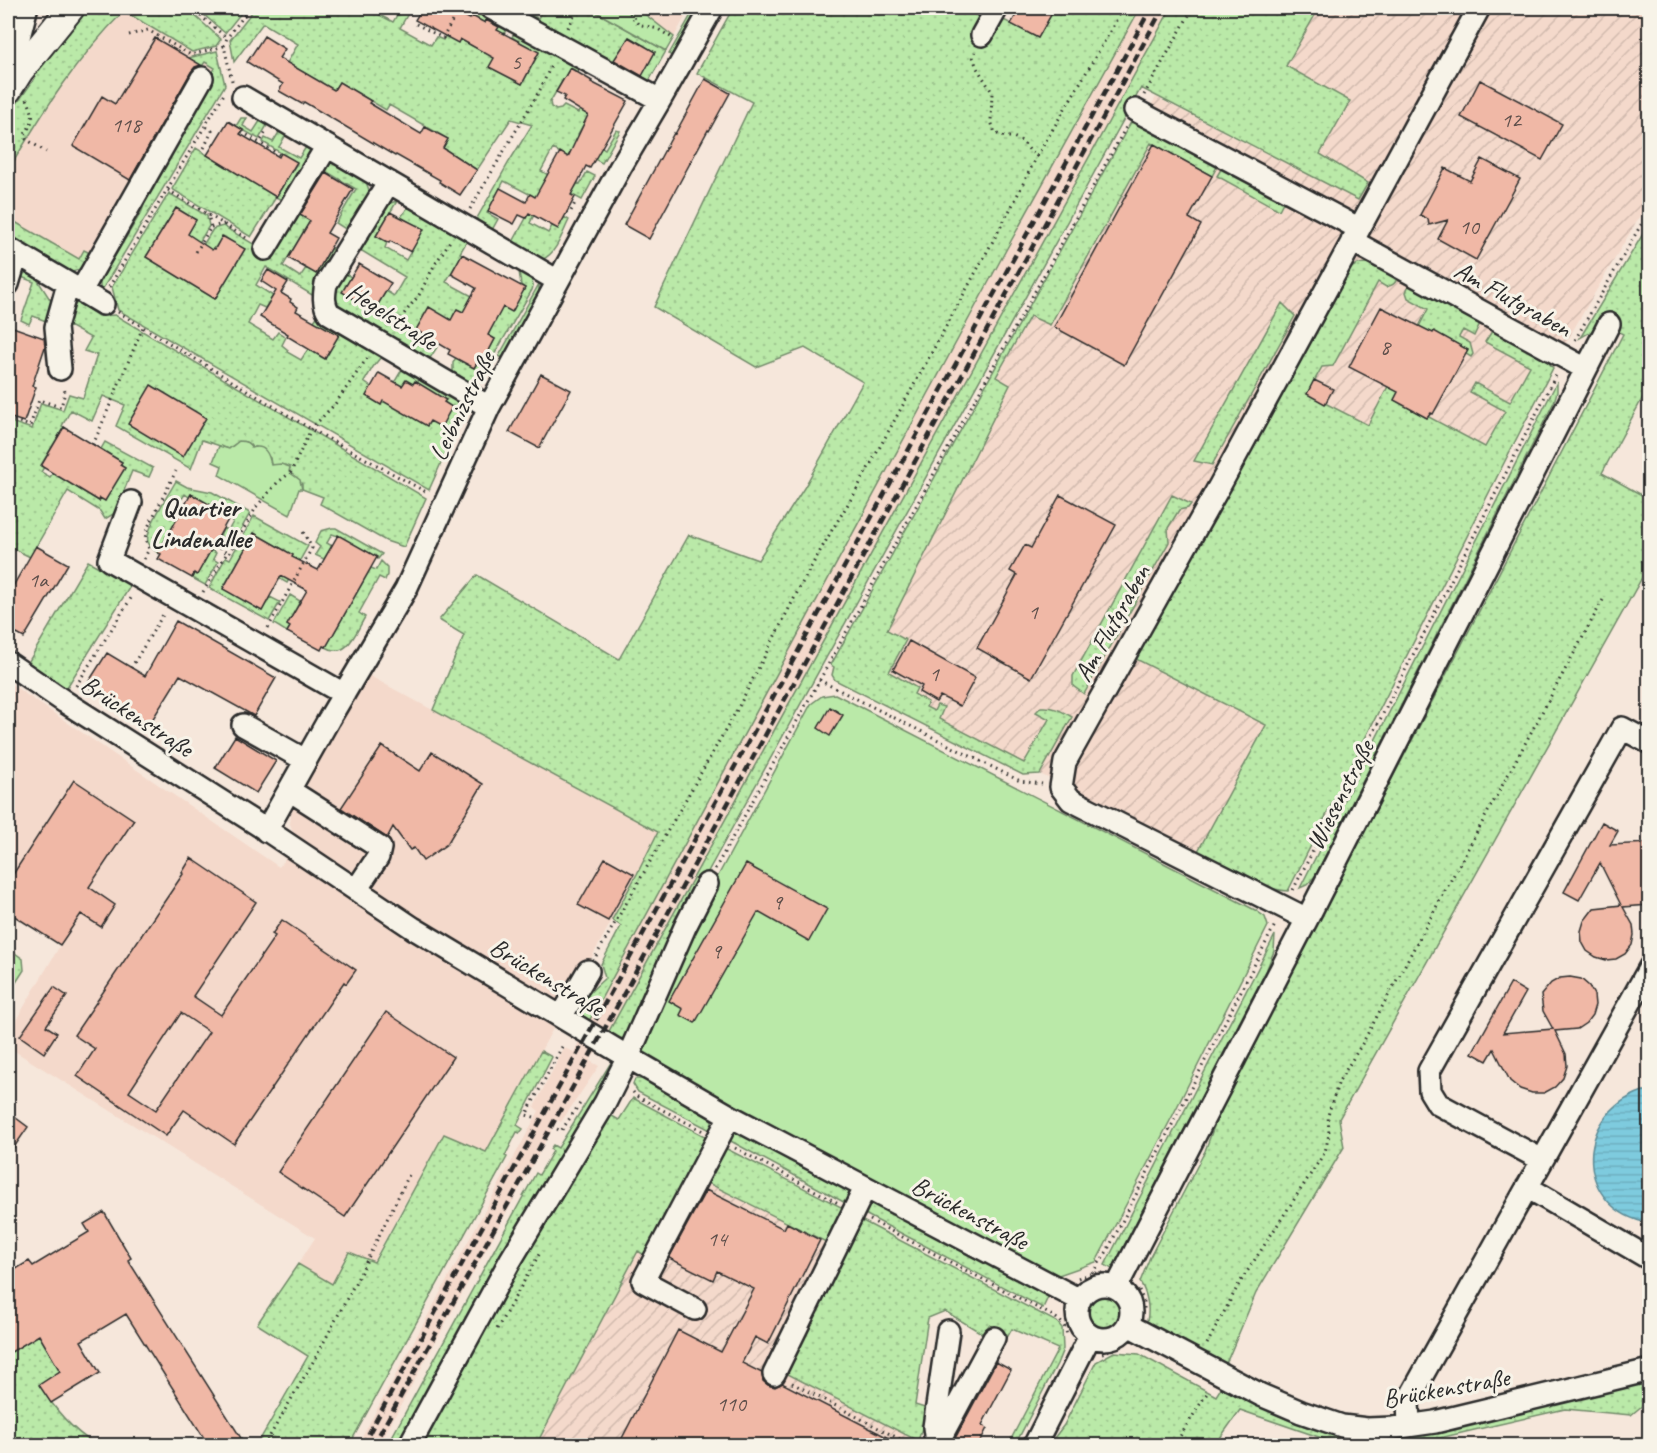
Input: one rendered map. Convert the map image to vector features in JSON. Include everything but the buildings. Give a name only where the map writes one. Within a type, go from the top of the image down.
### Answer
[{"type":"main road","points":[[18,86],[71,8]]},
{"type":"street","points":[[491,8],[660,100]]},
{"type":"street","name":"Leibnizstraße","points":[[266,831],[406,589],[489,407],[620,168],[712,8]]},
{"type":"street","points":[[982,35],[997,8]]},
{"type":"street","name":"Am Flutgraben","points":[[1061,787],[1065,762],[1220,485],[1479,8]]},
{"type":"street","points":[[18,86],[14,57],[26,10]]},
{"type":"street","points":[[60,369],[56,327],[75,287],[202,78]]},
{"type":"street","points":[[243,97],[558,280]]},
{"type":"street","points":[[1135,110],[1355,235]]},
{"type":"street","points":[[265,249],[272,222],[327,146]]},
{"type":"street","name":"Hegelstraße","points":[[388,182],[326,284],[325,306],[329,313],[489,407]]},
{"type":"street","name":"Am Flutgraben","points":[[1355,235],[1586,369]]},
{"type":"street","points":[[8,284],[13,251],[75,287],[109,299]]},
{"type":"street","name":"Wiesenstraße","points":[[1110,1280],[1307,919],[1609,324]]},
{"type":"street","points":[[131,502],[109,560],[344,694]]},
{"type":"street","name":"Brückenstraße","points":[[8,663],[423,934],[561,1017],[625,1062],[865,1188],[1076,1290]]},
{"type":"street","points":[[243,725],[298,756]]},
{"type":"street","points":[[1542,1160],[1438,1104],[1430,1091],[1429,1071],[1622,728],[1650,743]]},
{"type":"street","points":[[1061,787],[1071,800],[1307,919]]},
{"type":"street","points":[[289,790],[380,848],[378,857],[356,890]]},
{"type":"street","points":[[409,1446],[510,1261],[606,1103],[685,927],[707,884]]},
{"type":"street","points":[[1409,1426],[1408,1401],[1650,967]]},
{"type":"street","points":[[561,1017],[588,970]]},
{"type":"street","points":[[695,1309],[642,1281],[730,1116]]},
{"type":"street","points":[[1527,1187],[1650,1259]]},
{"type":"street","points":[[774,1374],[865,1188]]},
{"type":"street","points":[[1034,1446],[1096,1345],[1134,1327],[1128,1300],[1110,1280],[1108,1286],[1092,1288],[1085,1293],[1076,1290],[1079,1324],[1096,1345]]},
{"type":"street","name":"Brückenstraße","points":[[1134,1327],[1262,1395],[1342,1426],[1367,1429],[1409,1426],[1484,1411],[1650,1370]]},
{"type":"street","points":[[938,1445],[934,1427],[948,1331]]},
{"type":"street","points":[[938,1445],[994,1338]]},
{"type":"path","points":[[191,8],[227,38]]},
{"type":"path","points":[[250,8],[227,38],[224,46],[232,81],[168,190],[109,299],[143,327],[312,429],[446,502]]},
{"type":"path","points":[[416,24],[433,31],[442,38],[459,8]]},
{"type":"path","points":[[566,32],[578,8]]},
{"type":"path","points":[[626,8],[638,24],[658,29],[675,40]]},
{"type":"path","points":[[588,970],[737,710],[801,585],[858,488],[1037,156],[1123,8]]},
{"type":"path","points":[[707,884],[1193,8]]},
{"type":"path","points":[[129,35],[148,30],[191,55],[224,46]]},
{"type":"path","points":[[982,35],[973,57],[992,93],[991,121],[995,133],[1022,141],[1037,156]]},
{"type":"path","points":[[466,218],[541,88],[553,62]]},
{"type":"path","points":[[18,86],[33,116],[33,122],[25,134],[26,139],[46,152]]},
{"type":"path","points":[[204,148],[212,131],[205,126]]},
{"type":"path","points":[[242,132],[280,155]]},
{"type":"path","points":[[168,190],[265,249]]},
{"type":"path","points":[[8,202],[18,196]]},
{"type":"path","points":[[567,212],[570,213],[575,203]]},
{"type":"path","points":[[1092,1273],[1106,1253],[1285,907],[1565,357],[1650,209]]},
{"type":"path","points":[[196,252],[211,227],[208,214]]},
{"type":"path","points":[[211,227],[224,224]]},
{"type":"path","points":[[392,329],[419,295],[450,240]]},
{"type":"path","points":[[93,445],[143,327]]},
{"type":"path","points":[[207,586],[257,506],[277,483],[291,472],[312,429],[334,404],[360,368]]},
{"type":"path","points":[[8,418],[30,426],[39,400],[57,405]]},
{"type":"path","points":[[65,702],[139,578],[149,549],[145,538],[148,527],[176,471]]},
{"type":"path","points":[[272,622],[312,548],[302,531]]},
{"type":"path","points":[[214,545],[227,553]]},
{"type":"path","points":[[131,668],[173,598]]},
{"type":"path","points":[[1198,1362],[1239,1284],[1326,1152],[1329,1134],[1328,1115],[1339,1081],[1362,1044],[1604,598]]},
{"type":"path","points":[[819,680],[1020,781],[1061,787]]},
{"type":"path","points":[[534,1117],[526,1115],[564,1043]]},
{"type":"path","points":[[625,1062],[627,1083],[636,1096],[1053,1316],[1062,1322],[1067,1337]]},
{"type":"path","points":[[264,1446],[317,1355],[409,1175]]},
{"type":"path","points":[[495,1333],[541,1251]]},
{"type":"path","points":[[1076,1290],[1082,1275],[1092,1273],[1110,1280]]},
{"type":"path","points":[[1096,1345],[1134,1327],[1144,1302],[1139,1290]]},
{"type":"path","points":[[774,1374],[913,1446]]},
{"type":"path","points":[[1174,1446],[1220,1374]]},
{"type":"shaded area","points":[[637,8],[690,8],[674,37]]},
{"type":"shaded area","points":[[1140,8],[1171,8],[608,1033],[590,1061],[599,1066],[561,1122],[557,1120],[379,1445],[357,1446],[539,1111],[534,1107],[564,1048],[574,1052],[1006,250]]},
{"type":"shaded area","points":[[1319,8],[1649,8],[1649,200],[1553,368],[1288,891],[1275,890],[1040,774],[1023,775],[835,680],[832,669],[1156,97],[1358,200],[1367,183],[1320,154],[1350,101],[1285,66]]},
{"type":"shaded area","points":[[124,11],[215,68],[148,192],[142,211],[111,265],[84,251],[79,259],[8,218],[10,204],[8,202],[8,171],[42,113],[81,59]]},
{"type":"shaded area","points":[[368,675],[658,832],[486,1152],[407,1199],[373,1262],[332,1284],[298,1264],[315,1238],[8,1047],[8,1034],[68,932],[8,894],[8,682],[279,867],[297,843],[290,824],[292,806],[302,780]]},
{"type":"shaded area","points":[[682,1168],[832,1245],[780,1370],[926,1445],[536,1446]]},
{"type":"green space","points":[[86,8],[186,8],[221,39],[216,46],[192,52],[124,11],[75,67],[8,171],[8,116],[35,78],[34,70]]},
{"type":"green space","points":[[196,8],[245,8],[225,33]]},
{"type":"green space","points":[[255,8],[366,8],[393,22],[401,8],[411,8],[400,28],[431,45],[436,37],[443,40],[461,8],[469,8],[452,39],[458,42],[460,39],[485,53],[498,27],[472,16],[476,9],[508,26],[496,49],[495,70],[522,84],[539,53],[512,37],[515,32],[581,67],[578,72],[570,68],[550,102],[551,107],[556,110],[564,106],[578,113],[583,104],[594,106],[578,134],[605,149],[616,130],[620,131],[602,163],[573,148],[568,157],[553,149],[541,171],[574,189],[587,172],[595,176],[582,200],[546,181],[544,195],[530,223],[548,233],[552,226],[558,228],[564,217],[569,220],[555,248],[543,259],[513,242],[537,198],[504,181],[487,213],[498,219],[492,230],[476,220],[532,125],[511,119],[477,170],[443,148],[448,139],[389,105],[386,110],[339,82],[334,90],[287,63],[298,44],[263,23],[234,62],[230,40]]},
{"type":"green space","points":[[504,8],[519,8],[538,18],[544,8],[589,8],[666,51],[649,81],[641,76],[655,52],[629,37],[610,67]]},
{"type":"green space","points":[[589,8],[637,8],[674,37],[666,51]]},
{"type":"green space","points":[[695,8],[702,8],[674,58],[669,54]]},
{"type":"green space","points":[[733,8],[968,8],[974,10],[993,8],[998,17],[1038,38],[1055,8],[1140,8],[1006,250],[588,1023],[578,1018],[579,1011],[587,995],[605,978],[601,964],[621,926],[612,920],[658,832],[433,710],[464,635],[439,620],[477,575],[619,659],[689,535],[758,560],[804,488],[863,382],[805,348],[756,367],[654,307],[752,102],[697,73]]},
{"type":"green space","points":[[1171,8],[1319,8],[1286,66],[1350,101],[1320,154],[1368,183],[1358,200],[1141,88],[705,877],[629,1034],[617,1039],[608,1033]]},
{"type":"green space","points":[[217,51],[225,85],[102,290],[100,281],[142,211],[148,192],[215,68],[205,62],[202,66],[188,58]]},
{"type":"green space","points":[[241,118],[247,118],[243,126],[253,132],[262,118],[269,122],[259,139],[236,126]]},
{"type":"green space","points":[[1138,119],[1220,161],[1212,176],[1151,143],[1050,325],[1030,316],[996,377],[1010,385],[887,630],[906,640],[889,672],[917,688],[914,694],[928,702],[926,707],[934,711],[937,705],[944,707],[939,719],[1024,763],[1049,719],[1036,712],[1041,707],[1053,708],[1072,717],[1040,774],[1023,775],[835,680],[832,675],[834,667],[831,665],[1131,122]]},
{"type":"green space","points":[[281,129],[287,133],[279,147],[299,158],[306,147],[312,150],[297,175],[301,180],[287,203],[276,197],[297,163],[263,142],[265,138],[273,142]]},
{"type":"green space","points":[[196,148],[276,197],[251,237],[172,189]]},
{"type":"green space","points":[[324,158],[366,182],[370,197],[350,232],[336,223],[356,189],[324,170],[298,214],[321,227],[309,223],[283,266],[300,277],[306,268],[316,273],[331,248],[338,252],[312,295],[266,267],[256,285],[273,296],[265,308],[258,305],[248,324],[273,339],[278,332],[286,337],[282,345],[288,350],[287,352],[301,360],[308,349],[325,359],[314,321],[319,314],[384,353],[364,382],[371,387],[366,396],[381,405],[404,366],[467,405],[429,490],[118,310],[112,287],[169,193],[207,216],[209,226],[194,251],[188,234],[196,220],[176,208],[146,257],[215,299],[244,250],[223,236],[207,259],[198,253],[213,229],[223,226],[267,252]]},
{"type":"green space","points":[[1224,164],[1306,208],[1304,213],[1283,202],[1279,210],[1217,176]]},
{"type":"green space","points":[[397,201],[376,236],[387,242],[385,248],[406,260],[423,230],[401,217],[408,207],[467,241],[446,282],[472,296],[503,307],[525,288],[521,285],[519,271],[532,280],[532,290],[476,386],[469,386],[453,377],[453,363],[461,348],[461,361],[474,368],[480,358],[484,360],[495,339],[473,327],[476,319],[457,309],[453,316],[458,320],[454,326],[429,307],[416,330],[439,344],[427,363],[336,306],[334,292],[343,272],[351,277],[343,292],[374,311],[386,291],[394,296],[405,277],[357,248],[387,204]]},
{"type":"green space","points":[[8,218],[79,259],[84,250],[88,252],[85,262],[80,268],[71,272],[8,235]]},
{"type":"green space","points":[[1649,224],[1649,386],[1602,473],[1649,499],[1649,565],[1339,1119],[1344,1147],[1256,1293],[1225,1366],[1147,1321],[1147,1301],[1140,1282],[1150,1257],[1205,1151],[1220,1110],[1623,334],[1600,322],[1594,330],[1580,338]]},
{"type":"green space","points":[[1373,263],[1398,275],[1396,280],[1386,287],[1378,282],[1333,366],[1322,367],[1307,394],[1368,425],[1428,309],[1408,298],[1406,292],[1410,282],[1481,321],[1474,336],[1463,330],[1459,337],[1470,343],[1473,354],[1471,357],[1466,354],[1468,350],[1434,332],[1394,400],[1485,447],[1505,411],[1470,392],[1475,383],[1510,402],[1530,366],[1485,342],[1494,328],[1541,353],[1553,368],[1288,891],[1252,882],[1197,853],[1266,725],[1134,658],[1349,269]]},
{"type":"green space","points":[[21,269],[37,279],[53,304],[51,323],[33,316],[29,324],[21,320],[34,282],[19,276]]},
{"type":"green space","points":[[539,284],[539,295],[504,359],[499,356]]},
{"type":"green space","points":[[77,302],[98,316],[115,315],[426,498],[404,547],[386,541],[320,504],[323,497],[302,489],[302,484],[288,472],[290,468],[271,465],[270,458],[247,443],[235,444],[229,449],[202,440],[191,469],[116,426],[125,405],[103,396],[92,421],[71,410],[62,426],[64,427],[41,465],[44,467],[41,472],[50,477],[53,473],[99,501],[125,468],[120,465],[122,462],[101,449],[105,442],[153,468],[149,477],[132,471],[115,513],[105,519],[100,511],[68,491],[30,557],[8,546],[8,421],[32,429],[41,403],[63,410],[69,394],[83,398],[97,355],[84,351],[91,338],[69,326],[61,337],[62,325]]},
{"type":"green space","points":[[1282,303],[1295,316],[1212,465],[1194,461]]},
{"type":"green space","points":[[1557,382],[1554,402],[1315,876],[1307,885],[1300,888]]},
{"type":"green space","points":[[239,441],[244,441],[252,448],[260,447],[268,454],[271,465],[281,464],[290,467],[289,472],[300,480],[302,489],[299,489],[290,515],[219,475],[222,466],[213,462],[219,446],[229,449]]},
{"type":"green space","points":[[176,481],[187,487],[212,492],[250,513],[236,538],[233,537],[230,542],[220,536],[224,528],[228,531],[233,522],[229,519],[230,516],[191,494],[189,497],[185,494],[179,503],[184,506],[158,553],[152,548],[148,542],[150,529]]},
{"type":"green space","points":[[1172,495],[1191,504],[1188,508],[1179,510],[1168,528],[1169,542],[1084,694],[1073,686],[1073,676]]},
{"type":"green space","points":[[254,516],[308,546],[287,583],[280,579],[293,555],[254,533],[223,588],[262,611],[270,597],[280,602],[269,621],[209,588],[226,557],[230,559]]},
{"type":"green space","points":[[336,528],[382,554],[378,559],[332,534],[327,543],[332,546],[324,559],[315,555],[320,547],[315,543],[321,531]]},
{"type":"green space","points":[[211,550],[216,553],[213,559],[218,562],[205,585],[192,578],[194,573],[197,574]]},
{"type":"green space","points":[[88,561],[131,585],[64,692],[26,666]]},
{"type":"green space","points":[[381,561],[387,567],[387,575],[385,580],[379,577],[359,613],[365,617],[354,637],[340,650],[326,647],[371,568],[376,570]]},
{"type":"green space","points":[[290,595],[300,601],[287,625],[290,627],[287,632],[274,624]]},
{"type":"green space","points":[[835,694],[1265,917],[1268,926],[1096,1262],[1053,1277],[734,1108],[665,1068],[660,1061],[639,1049],[712,887],[811,704],[822,696]]},
{"type":"green space","points":[[1275,935],[1274,951],[1266,971],[1112,1269],[1105,1265]]},
{"type":"green space","points":[[8,948],[23,959],[24,970],[8,995]]},
{"type":"green space","points":[[541,1051],[552,1057],[517,1125],[523,1129],[520,1133],[517,1132],[505,1156],[507,1157],[352,1440],[358,1444],[257,1445],[308,1356],[257,1324],[298,1264],[332,1284],[349,1252],[374,1262],[444,1134],[486,1152]]},
{"type":"green space","points":[[610,1064],[613,1066],[596,1107],[619,1120],[633,1098],[712,1140],[649,1258],[638,1251],[536,1445],[387,1446],[536,1173],[539,1175],[553,1151],[550,1149],[553,1145],[558,1148]]},
{"type":"green space","points":[[635,1079],[645,1079],[711,1119],[714,1132],[638,1092],[633,1084]]},
{"type":"green space","points":[[735,1134],[743,1134],[849,1189],[852,1194],[851,1206],[727,1139]]},
{"type":"green space","points":[[719,1145],[849,1211],[832,1245],[702,1180]]},
{"type":"green space","points":[[871,1203],[877,1204],[1049,1295],[1043,1308],[859,1211]]},
{"type":"green space","points":[[855,1217],[1057,1322],[1062,1328],[1063,1349],[1057,1364],[1015,1445],[1009,1443],[1058,1349],[1012,1329],[1008,1336],[989,1325],[983,1334],[945,1311],[928,1318],[915,1405],[928,1409],[918,1441],[780,1370]]},
{"type":"green space","points":[[1104,1295],[1116,1300],[1121,1312],[1116,1324],[1104,1329],[1092,1324],[1087,1312],[1092,1300]]},
{"type":"green space","points":[[39,1335],[60,1371],[40,1385],[64,1418],[96,1445],[8,1445],[8,1348],[11,1352]]},
{"type":"green space","points":[[1114,1352],[1139,1354],[1216,1396],[1221,1388],[1316,1430],[1336,1436],[1378,1441],[1419,1436],[1649,1379],[1649,1400],[1631,1415],[1565,1409],[1418,1443],[1339,1444],[1240,1410],[1215,1445],[1048,1446],[1064,1425],[1096,1362]]},
{"type":"water","points":[[1643,1091],[1649,1091],[1649,1223],[1625,1215],[1607,1200],[1596,1182],[1592,1162],[1594,1140],[1603,1120],[1620,1103]]},
{"type":"railway","points":[[362,1446],[1151,8]]},
{"type":"railway","points":[[373,1446],[546,1136],[1163,8]]},
{"type":"district","name":"Quartier Lindenallee","points":[[201,522]]}]
